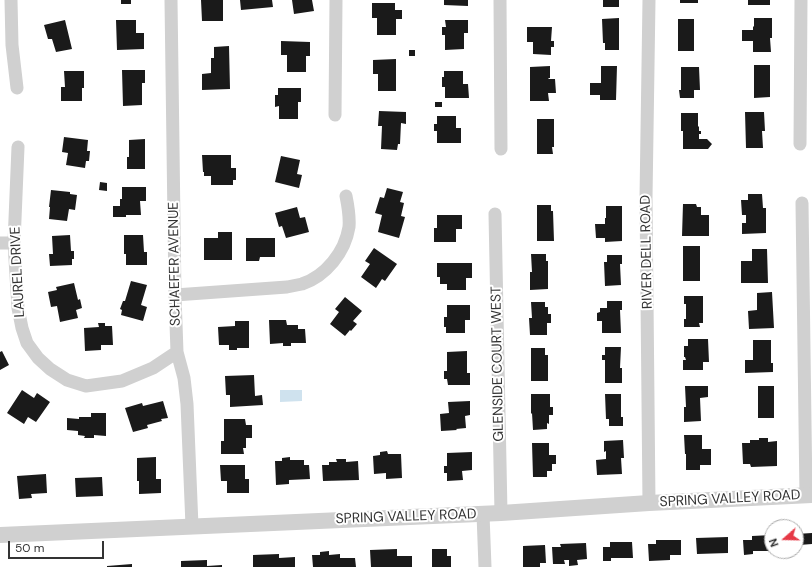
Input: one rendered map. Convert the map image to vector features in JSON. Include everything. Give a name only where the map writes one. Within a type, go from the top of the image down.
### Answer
[{"type":"street","points":[[11,0],[12,45],[17,88]]},
{"type":"street","name":"SCHAEFER AVENUE","points":[[171,0],[177,352],[184,378],[187,404],[192,526]]},
{"type":"street","points":[[335,115],[336,0]]},
{"type":"street","points":[[500,0],[500,149]]},
{"type":"street","name":"RIVER DELL ROAD","points":[[649,0],[646,198],[649,503]]},
{"type":"street","points":[[800,144],[801,0]]},
{"type":"street","name":"LAUREL DRIVE","points":[[18,146],[14,243],[18,308],[27,343],[38,358],[50,369],[67,380],[86,386],[122,381],[153,368],[177,352]]},
{"type":"street","points":[[175,295],[287,287],[302,284],[316,277],[338,256],[345,241],[349,226],[349,211],[346,196]]},
{"type":"street","points":[[802,203],[808,333],[809,495]]},
{"type":"street","name":"GLENSIDE COURT WEST","points":[[495,214],[501,514]]},
{"type":"street","points":[[0,243],[14,243]]},
{"type":"street","name":"SPRING VALLEY ROAD","points":[[0,535],[501,514],[649,503],[809,495]]},
{"type":"street","points":[[483,514],[485,567]]},
{"type":"water","points":[[280,390],[302,390],[302,401],[280,402]]},
{"type":"building","points":[[121,0],[131,0],[131,4],[121,4]]},
{"type":"building","points":[[201,0],[223,0],[223,21],[202,21]]},
{"type":"building","points":[[240,0],[272,0],[273,7],[241,10]]},
{"type":"building","points":[[292,0],[312,0],[314,11],[294,14]]},
{"type":"building","points":[[444,0],[468,0],[468,6],[444,5]]},
{"type":"building","points":[[603,0],[619,0],[619,7],[603,7]]},
{"type":"building","points":[[680,0],[698,0],[698,3],[680,3]]},
{"type":"building","points":[[748,0],[770,0],[770,5],[748,5]]},
{"type":"building","points":[[372,3],[395,3],[395,10],[402,10],[402,19],[396,19],[396,35],[377,35],[377,18],[372,18]]},
{"type":"building","points":[[619,18],[619,50],[605,50],[605,43],[603,43],[602,19]]},
{"type":"building","points":[[754,18],[772,18],[772,38],[770,38],[771,52],[753,52],[753,41],[742,41],[742,30],[753,30]]},
{"type":"building","points":[[678,19],[694,19],[694,51],[678,51]]},
{"type":"building","points":[[65,20],[72,49],[56,52],[52,39],[48,39],[44,25]]},
{"type":"building","points":[[116,20],[136,20],[136,33],[144,33],[144,49],[117,50]]},
{"type":"building","points":[[445,20],[468,20],[468,33],[464,33],[464,49],[445,50],[445,35],[442,35],[442,27],[446,27]]},
{"type":"building","points":[[527,27],[552,27],[551,41],[554,41],[554,47],[551,47],[551,55],[533,54],[533,42],[527,42]]},
{"type":"building","points":[[281,41],[310,42],[310,56],[306,56],[306,72],[287,72],[287,55],[281,55]]},
{"type":"building","points":[[229,46],[230,89],[202,90],[202,74],[211,73],[211,58],[214,58],[214,47]]},
{"type":"building","points":[[409,50],[415,50],[415,56],[409,56]]},
{"type":"building","points":[[396,59],[396,91],[378,91],[378,74],[373,74],[373,60]]},
{"type":"building","points":[[754,65],[770,65],[770,97],[754,98]]},
{"type":"building","points":[[550,66],[550,78],[548,78],[555,79],[556,93],[548,93],[549,101],[530,101],[530,67]]},
{"type":"building","points":[[601,66],[617,66],[616,100],[600,100],[600,95],[590,95],[590,83],[601,83]]},
{"type":"building","points":[[681,67],[699,67],[700,90],[694,90],[694,98],[680,98],[679,90],[681,90]]},
{"type":"building","points":[[122,70],[145,70],[145,83],[142,83],[142,105],[123,106]]},
{"type":"building","points":[[64,71],[84,71],[82,101],[61,101],[61,87],[65,87]]},
{"type":"building","points":[[444,71],[463,71],[463,84],[468,84],[469,98],[445,98],[445,87],[442,87],[442,77],[444,77]]},
{"type":"building","points":[[278,88],[301,88],[301,102],[298,102],[298,119],[279,119],[279,106],[275,107],[275,95],[278,95]]},
{"type":"building","points":[[435,102],[442,102],[442,107],[435,107]]},
{"type":"building","points":[[379,111],[406,112],[406,124],[401,123],[400,144],[398,144],[397,150],[381,149],[382,126],[378,126]]},
{"type":"building","points":[[745,112],[764,112],[765,131],[762,131],[763,148],[746,148]]},
{"type":"building","points":[[681,113],[698,113],[698,127],[699,126],[699,131],[701,131],[701,134],[699,134],[699,139],[707,139],[712,144],[708,149],[683,149]]},
{"type":"building","points":[[437,116],[456,116],[456,128],[461,128],[461,143],[437,143],[437,131],[434,131],[434,124],[437,124]]},
{"type":"building","points":[[537,119],[554,119],[553,154],[537,154]]},
{"type":"building","points":[[64,137],[88,140],[87,151],[90,151],[89,161],[86,161],[85,168],[66,165],[68,153],[62,152]]},
{"type":"building","points":[[145,139],[145,169],[127,169],[129,140]]},
{"type":"building","points":[[202,155],[231,155],[231,168],[236,168],[236,180],[233,180],[233,185],[211,185],[211,176],[204,176]]},
{"type":"building","points":[[281,156],[300,160],[297,174],[302,175],[299,188],[275,182]]},
{"type":"building","points":[[100,182],[107,183],[107,191],[99,190]]},
{"type":"building","points":[[122,187],[146,187],[146,201],[140,201],[141,215],[113,217],[113,206],[120,206],[120,199],[122,199]]},
{"type":"building","points":[[387,188],[403,192],[400,202],[404,203],[401,216],[405,217],[399,238],[378,232],[382,215],[375,213],[380,197],[384,198]]},
{"type":"building","points":[[51,190],[70,192],[70,194],[77,195],[75,210],[69,209],[67,221],[49,219]]},
{"type":"building","points":[[748,194],[762,194],[763,208],[766,208],[766,233],[742,234],[742,223],[746,223],[746,215],[742,215],[741,200],[748,200]]},
{"type":"building","points":[[683,204],[696,204],[697,207],[701,207],[701,215],[709,215],[709,236],[682,236]]},
{"type":"building","points":[[537,205],[551,205],[551,211],[553,211],[554,241],[537,241]]},
{"type":"building","points":[[606,206],[622,206],[622,241],[605,242],[605,238],[596,238],[595,224],[605,224]]},
{"type":"building","points":[[297,207],[300,218],[305,217],[309,232],[286,238],[282,226],[279,227],[275,213]]},
{"type":"building","points":[[437,215],[462,215],[462,229],[456,229],[456,242],[434,242],[434,228],[437,228]]},
{"type":"building","points":[[218,232],[232,232],[232,260],[204,260],[204,238],[218,238]]},
{"type":"building","points":[[70,235],[71,251],[74,251],[72,265],[50,266],[49,254],[53,254],[52,236]]},
{"type":"building","points":[[124,235],[143,235],[144,252],[147,252],[147,265],[126,265],[126,254],[124,254]]},
{"type":"building","points":[[246,238],[275,238],[275,257],[260,257],[259,261],[246,261]]},
{"type":"building","points":[[683,246],[700,246],[700,281],[683,281]]},
{"type":"building","points":[[374,248],[397,264],[385,281],[382,279],[376,288],[361,277],[370,264],[365,261]]},
{"type":"building","points":[[752,249],[767,249],[768,283],[741,283],[741,261],[752,261]]},
{"type":"building","points":[[531,254],[546,254],[546,261],[548,261],[548,289],[530,290],[530,272],[532,272]]},
{"type":"building","points":[[607,255],[622,255],[622,264],[620,264],[621,285],[605,286],[604,262],[607,262]]},
{"type":"building","points":[[437,263],[472,263],[472,278],[466,278],[466,290],[447,290],[447,284],[440,284],[440,277],[437,277]]},
{"type":"building","points":[[131,281],[147,285],[141,305],[147,307],[143,321],[121,315],[122,310],[120,309],[123,301],[125,301]]},
{"type":"building","points":[[74,283],[78,300],[80,299],[82,308],[76,310],[78,318],[60,322],[57,306],[51,307],[48,292],[57,290],[56,287]]},
{"type":"building","points":[[772,292],[774,328],[749,329],[748,311],[757,310],[757,293]]},
{"type":"building","points":[[684,296],[703,296],[703,323],[699,323],[700,327],[684,327],[684,319],[686,319],[686,304],[684,304]]},
{"type":"building","points":[[345,297],[362,311],[353,321],[357,324],[345,336],[330,324],[339,312],[335,309]]},
{"type":"building","points":[[607,301],[622,301],[622,310],[620,310],[621,333],[602,333],[602,321],[597,321],[597,313],[600,312],[600,308],[607,308]]},
{"type":"building","points":[[531,302],[545,302],[545,307],[548,307],[548,314],[551,314],[551,323],[547,323],[547,335],[530,335],[529,318],[532,318]]},
{"type":"building","points":[[447,305],[470,305],[470,320],[465,320],[465,333],[446,333],[446,327],[444,327],[444,317],[447,317]]},
{"type":"building","points":[[269,320],[286,320],[287,325],[298,325],[298,329],[305,329],[306,343],[291,343],[291,346],[283,346],[283,343],[270,344]]},
{"type":"building","points":[[235,321],[249,321],[249,348],[229,350],[229,345],[219,345],[218,327],[235,326]]},
{"type":"building","points":[[98,323],[105,323],[105,326],[112,326],[113,345],[101,345],[101,350],[85,351],[84,328],[99,327]]},
{"type":"building","points":[[688,339],[708,339],[709,362],[703,362],[703,370],[683,370],[683,360],[686,360],[684,357],[684,346],[688,346]]},
{"type":"building","points":[[753,340],[771,340],[771,363],[773,363],[773,372],[745,373],[745,360],[753,360]]},
{"type":"building","points":[[605,347],[621,347],[620,368],[622,368],[622,383],[605,383],[605,360],[602,360],[602,355],[605,355]]},
{"type":"building","points":[[531,348],[545,348],[545,355],[548,355],[548,381],[531,381]]},
{"type":"building","points":[[2,351],[9,365],[0,370],[0,352]]},
{"type":"building","points":[[467,351],[467,373],[470,373],[470,385],[448,385],[447,379],[444,379],[444,371],[447,371],[447,352]]},
{"type":"building","points":[[254,375],[255,396],[262,395],[263,405],[230,407],[230,395],[226,395],[225,376]]},
{"type":"building","points":[[685,386],[708,386],[708,397],[700,398],[701,421],[684,422],[684,407],[686,407]]},
{"type":"building","points":[[758,386],[774,386],[774,418],[758,418]]},
{"type":"building","points":[[22,390],[34,398],[37,393],[50,402],[36,422],[28,417],[24,424],[7,413]]},
{"type":"building","points":[[531,394],[550,394],[550,407],[553,407],[553,415],[549,415],[549,424],[547,423],[547,429],[533,430]]},
{"type":"building","points":[[605,394],[621,394],[621,417],[623,417],[623,426],[609,426],[609,419],[606,419]]},
{"type":"building","points":[[163,401],[168,418],[161,419],[162,421],[147,425],[148,428],[133,432],[125,408],[142,403],[143,406]]},
{"type":"building","points":[[470,401],[470,415],[465,416],[466,428],[441,431],[440,414],[449,413],[448,402]]},
{"type":"building","points":[[91,413],[106,413],[106,436],[94,435],[94,438],[84,438],[85,436],[78,435],[78,431],[67,430],[67,418],[79,419],[79,417],[91,417]]},
{"type":"building","points":[[224,419],[245,419],[246,425],[252,425],[252,438],[246,438],[246,448],[243,448],[244,454],[221,454],[221,441],[224,441]]},
{"type":"building","points":[[684,435],[702,435],[702,449],[711,449],[711,465],[700,465],[700,470],[686,470]]},
{"type":"building","points":[[759,438],[768,438],[768,442],[777,441],[777,466],[751,467],[750,464],[743,464],[742,443],[750,443],[750,440],[759,440]]},
{"type":"building","points":[[623,440],[624,458],[621,458],[622,474],[597,475],[596,460],[606,459],[606,451],[604,452],[604,441]]},
{"type":"building","points":[[532,443],[549,443],[549,455],[556,455],[556,464],[552,464],[552,471],[547,471],[547,477],[533,477]]},
{"type":"building","points":[[387,451],[388,454],[401,454],[402,478],[386,479],[386,473],[374,474],[373,456],[380,455],[380,452]]},
{"type":"building","points":[[472,452],[472,470],[462,471],[463,480],[447,481],[447,473],[444,473],[444,466],[447,466],[447,453]]},
{"type":"building","points":[[156,457],[156,479],[161,479],[161,493],[139,494],[139,481],[137,481],[137,458]]},
{"type":"building","points":[[290,457],[290,460],[304,460],[304,465],[309,465],[310,479],[289,480],[289,484],[276,485],[275,461],[282,461],[282,458]]},
{"type":"building","points":[[336,459],[346,459],[346,462],[358,461],[359,480],[323,481],[322,465],[329,465],[329,462],[337,462]]},
{"type":"building","points":[[220,465],[245,465],[245,479],[249,479],[249,493],[227,493],[227,481],[221,481]]},
{"type":"building","points":[[46,474],[47,493],[31,494],[32,498],[19,499],[17,476]]},
{"type":"building","points":[[102,477],[103,496],[76,497],[75,478]]},
{"type":"building","points":[[812,533],[812,544],[804,545],[804,534]]},
{"type":"building","points":[[764,535],[764,551],[753,551],[753,554],[744,555],[743,540],[752,540],[752,536]]},
{"type":"building","points":[[728,537],[728,553],[697,554],[696,538]]},
{"type":"building","points":[[656,540],[681,540],[681,555],[670,555],[670,560],[649,561],[648,544],[656,544]]},
{"type":"building","points":[[610,542],[632,542],[633,558],[611,558],[611,561],[603,561],[603,547],[610,547]]},
{"type":"building","points":[[586,543],[587,559],[577,560],[578,565],[569,566],[569,560],[564,560],[565,564],[553,564],[552,547],[561,547],[560,544]]},
{"type":"building","points":[[545,545],[546,563],[540,563],[540,567],[523,567],[523,546]]},
{"type":"building","points":[[397,549],[397,556],[412,556],[412,567],[371,567],[370,550]]},
{"type":"building","points":[[432,549],[447,549],[447,556],[451,556],[451,567],[432,567]]},
{"type":"building","points":[[329,551],[329,555],[340,554],[340,558],[355,558],[356,567],[313,567],[312,555],[320,555],[320,552]]},
{"type":"building","points":[[279,554],[279,558],[295,557],[295,567],[253,567],[253,555]]},
{"type":"building","points":[[207,560],[207,566],[222,565],[222,567],[181,567],[181,561]]},
{"type":"building","points":[[132,564],[132,567],[107,567],[107,566]]}]
